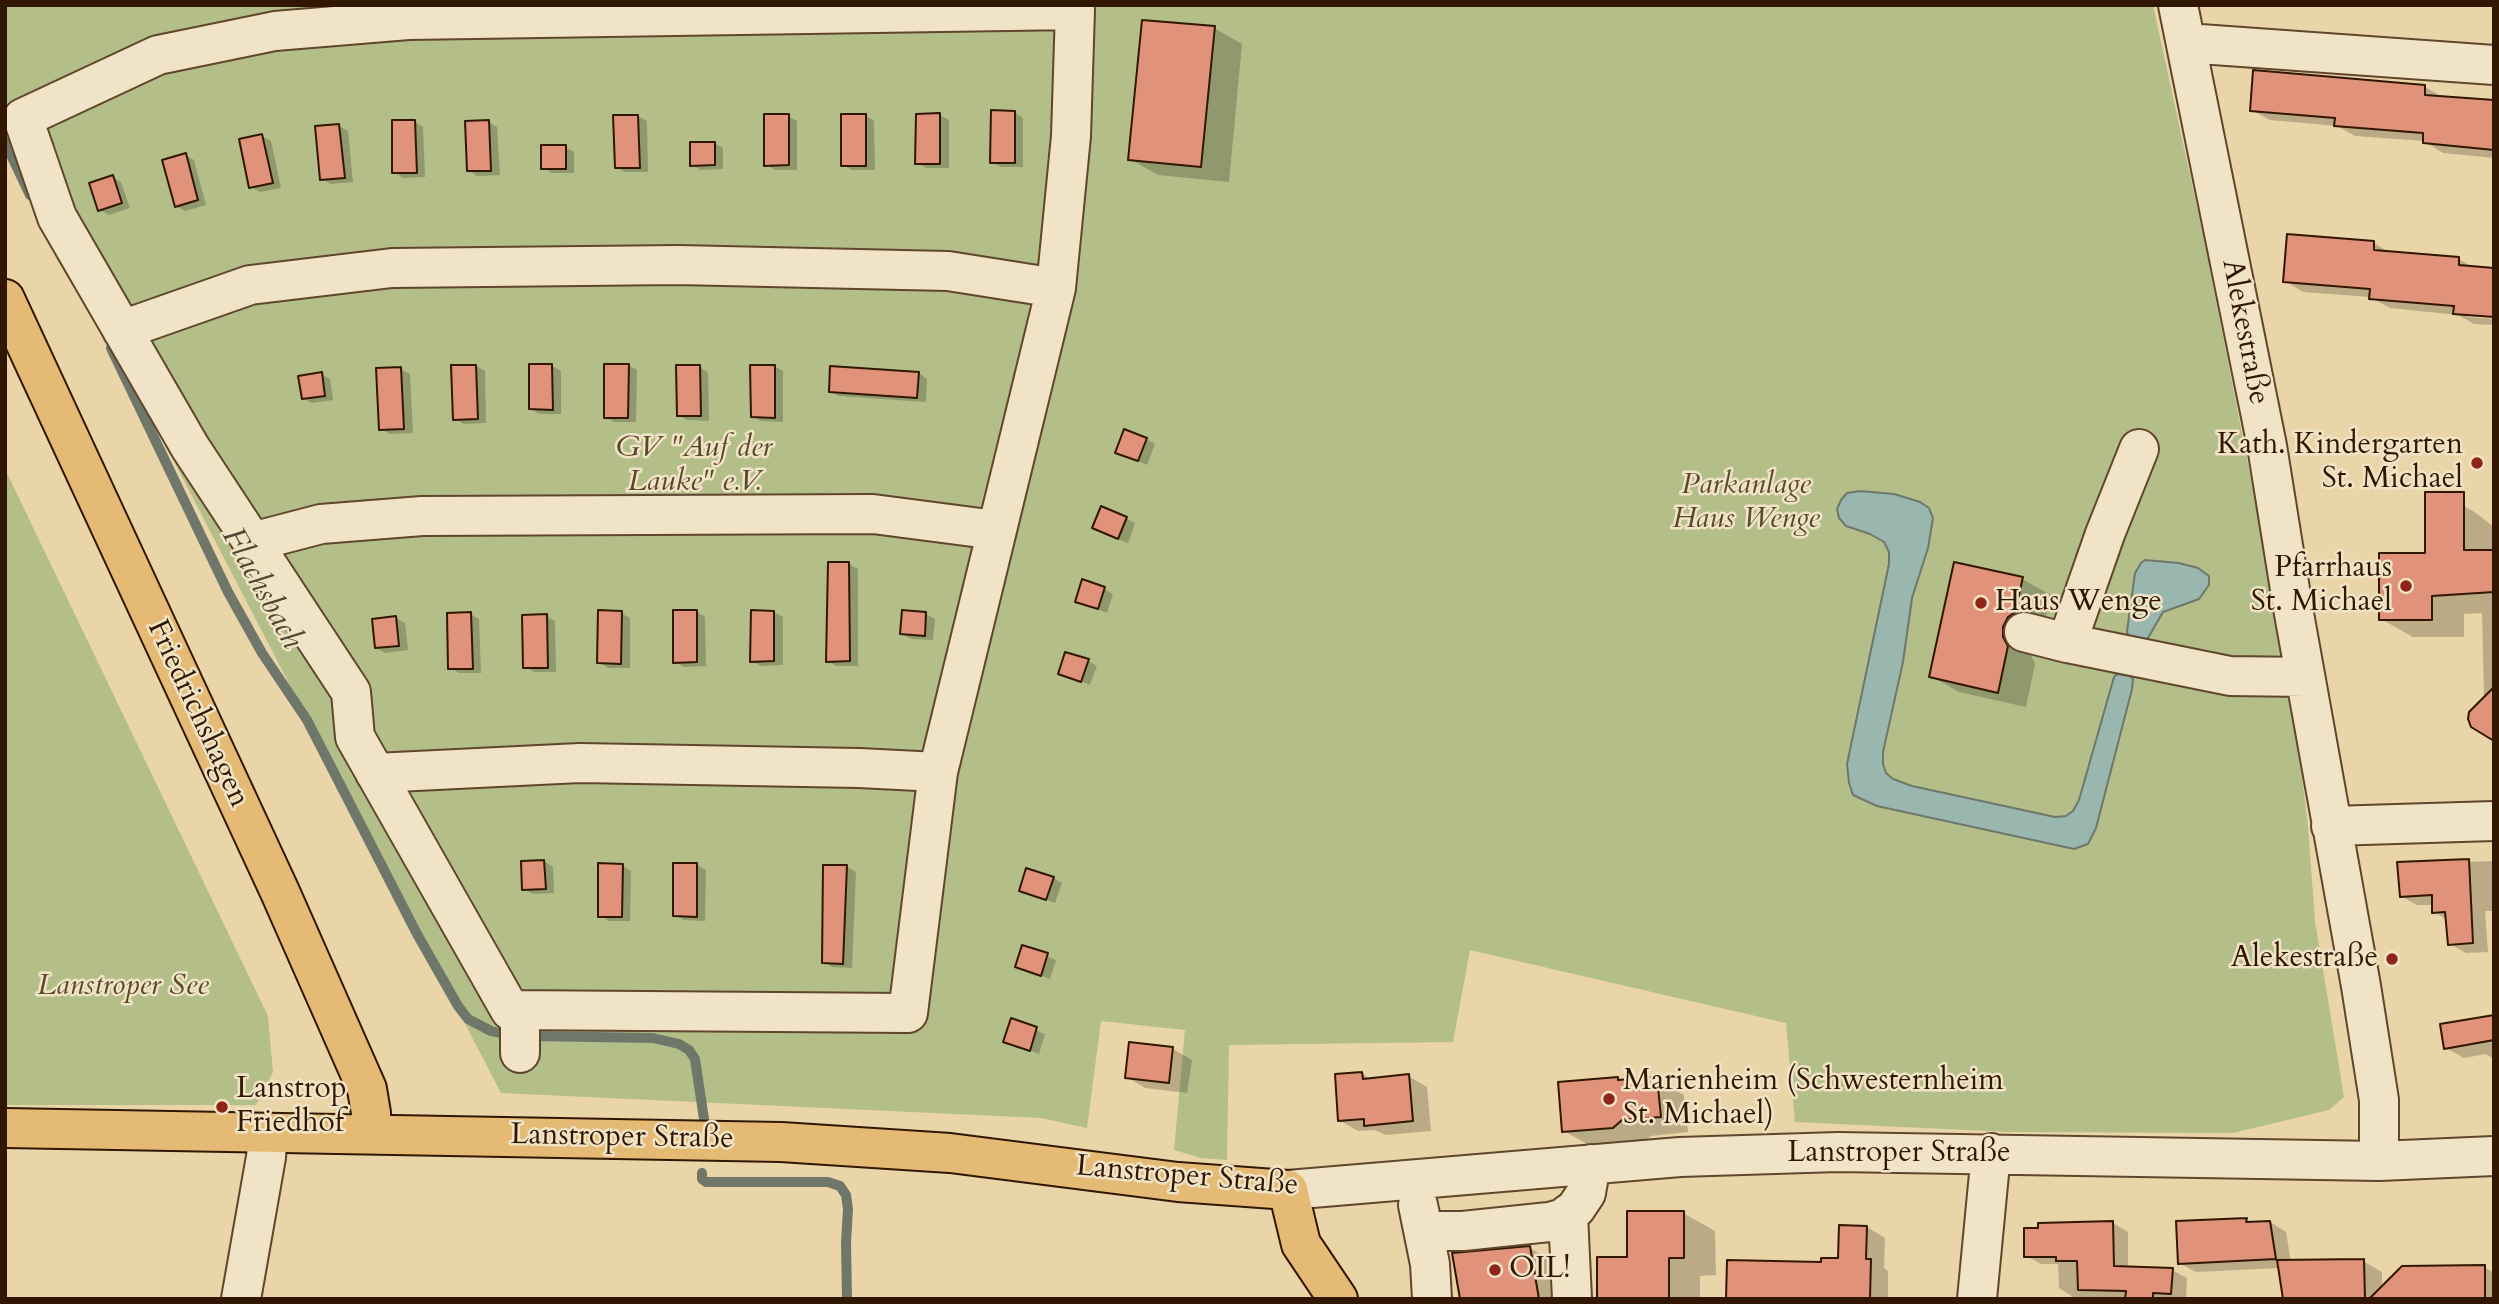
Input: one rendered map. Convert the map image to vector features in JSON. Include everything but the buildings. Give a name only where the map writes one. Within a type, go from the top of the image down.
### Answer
[{"type":"main road","name":"Friedrichshagen","points":[[5,299],[280,892],[367,1089],[371,1134]]},
{"type":"main road","name":"Lanstroper Straße","points":[[5,1128],[781,1142],[950,1153],[1178,1182],[1288,1190]]},
{"type":"main road","points":[[1288,1190],[1301,1244],[1338,1299]]},
{"type":"street","name":"Alekestraße","points":[[2178,5],[2267,446],[2305,677],[2361,986],[2379,1100],[2379,1161]]},
{"type":"street","points":[[1074,8],[1070,136],[1056,288],[938,772],[908,1013],[510,1010],[355,737],[351,692],[190,447],[57,217],[23,118],[158,55],[275,30],[408,20],[1074,8]]},
{"type":"street","points":[[2186,43],[2494,65]]},
{"type":"street","points":[[122,330],[250,285],[392,268],[678,265],[948,271],[1056,288]]},
{"type":"street","points":[[2067,643],[2138,449]]},
{"type":"street","points":[[252,542],[321,524],[422,516],[873,514],[996,530]]},
{"type":"street","points":[[2024,632],[2230,676],[2305,677]]},
{"type":"street","points":[[375,773],[580,762],[938,772]]},
{"type":"street","points":[[2331,826],[2494,821]]},
{"type":"street","points":[[520,1010],[520,1053]]},
{"type":"street","points":[[241,1299],[268,1133]]},
{"type":"street","name":"Lanstroper Straße","points":[[1288,1190],[1680,1157],[1825,1152],[2379,1161],[2494,1156]]},
{"type":"street","points":[[1977,1299],[1991,1176],[1991,1153]]},
{"type":"street","points":[[1424,1231],[1463,1231],[1549,1222],[1569,1214],[1586,1193],[1591,1164]]},
{"type":"street","points":[[1412,1179],[1430,1264],[1432,1299]]},
{"type":"street","points":[[1569,1214],[1572,1299]]},
{"type":"green space","points":[[5,5],[2153,5],[2203,235],[2289,671],[2308,827],[2315,921],[2344,1097],[2329,1110],[2233,1133],[2010,1132],[1795,1122],[1786,1023],[1470,950],[1453,1042],[1229,1045],[1227,1160],[1201,1158],[1174,1150],[1185,1030],[1101,1021],[1087,1128],[1041,1118],[501,1093],[5,135]]},
{"type":"green space","name":"Lanstroper See","points":[[5,469],[268,1016],[273,1072],[256,1105],[5,1105]]},
{"type":"water","points":[[1860,491],[1894,494],[1920,502],[1929,508],[1933,518],[1928,548],[1912,598],[1903,662],[1883,752],[1886,773],[1893,779],[1912,786],[2055,817],[2066,816],[2073,811],[2079,800],[2114,677],[2117,674],[2130,676],[2133,679],[2132,689],[2096,828],[2088,844],[2074,849],[1877,806],[1853,795],[1847,764],[1889,564],[1889,552],[1884,542],[1846,526],[1839,518],[1837,509],[1841,500],[1847,493]]},
{"type":"water","points":[[2145,560],[2179,563],[2198,568],[2209,576],[2209,585],[2199,599],[2163,612],[2148,638],[2141,643],[2128,637],[2127,631],[2135,573]]},
{"type":"waterway","name":"Flachsbach","points":[[5,142],[30,195]]},
{"type":"waterway","name":"Flachsbach","points":[[111,348],[228,592],[262,653],[307,720],[417,934],[458,1006],[468,1019],[491,1031],[504,1034]]},
{"type":"waterway","name":"Flachsbach","points":[[531,1036],[653,1038],[679,1044],[689,1050],[695,1059],[704,1119]]},
{"type":"waterway","name":"Flachsbach","points":[[702,1173],[702,1179],[706,1182],[828,1182],[840,1186],[846,1195],[848,1209],[847,1299]]},
{"type":"place","name":"Kath. Kindergarten St. Michael","points":[[2477,463]]},
{"type":"place","name":"Pfarrhaus St. Michael","points":[[2406,586]]},
{"type":"place","name":"Haus Wenge","points":[[1981,603]]},
{"type":"place","name":"Alekestraße","points":[[2392,959]]},
{"type":"place","name":"Marienheim (Schwesternheim St. Michael)","points":[[1609,1099]]},
{"type":"place","name":"Lanstrop Friedhof","points":[[222,1107]]},
{"type":"place","name":"OIL!","points":[[1495,1270]]},
{"type":"park label","name":"GV \"Auf der Lauke\" e.V.","points":[[694,466]]},
{"type":"park label","name":"Parkanlage Haus Wenge","points":[[1746,503]]}]
